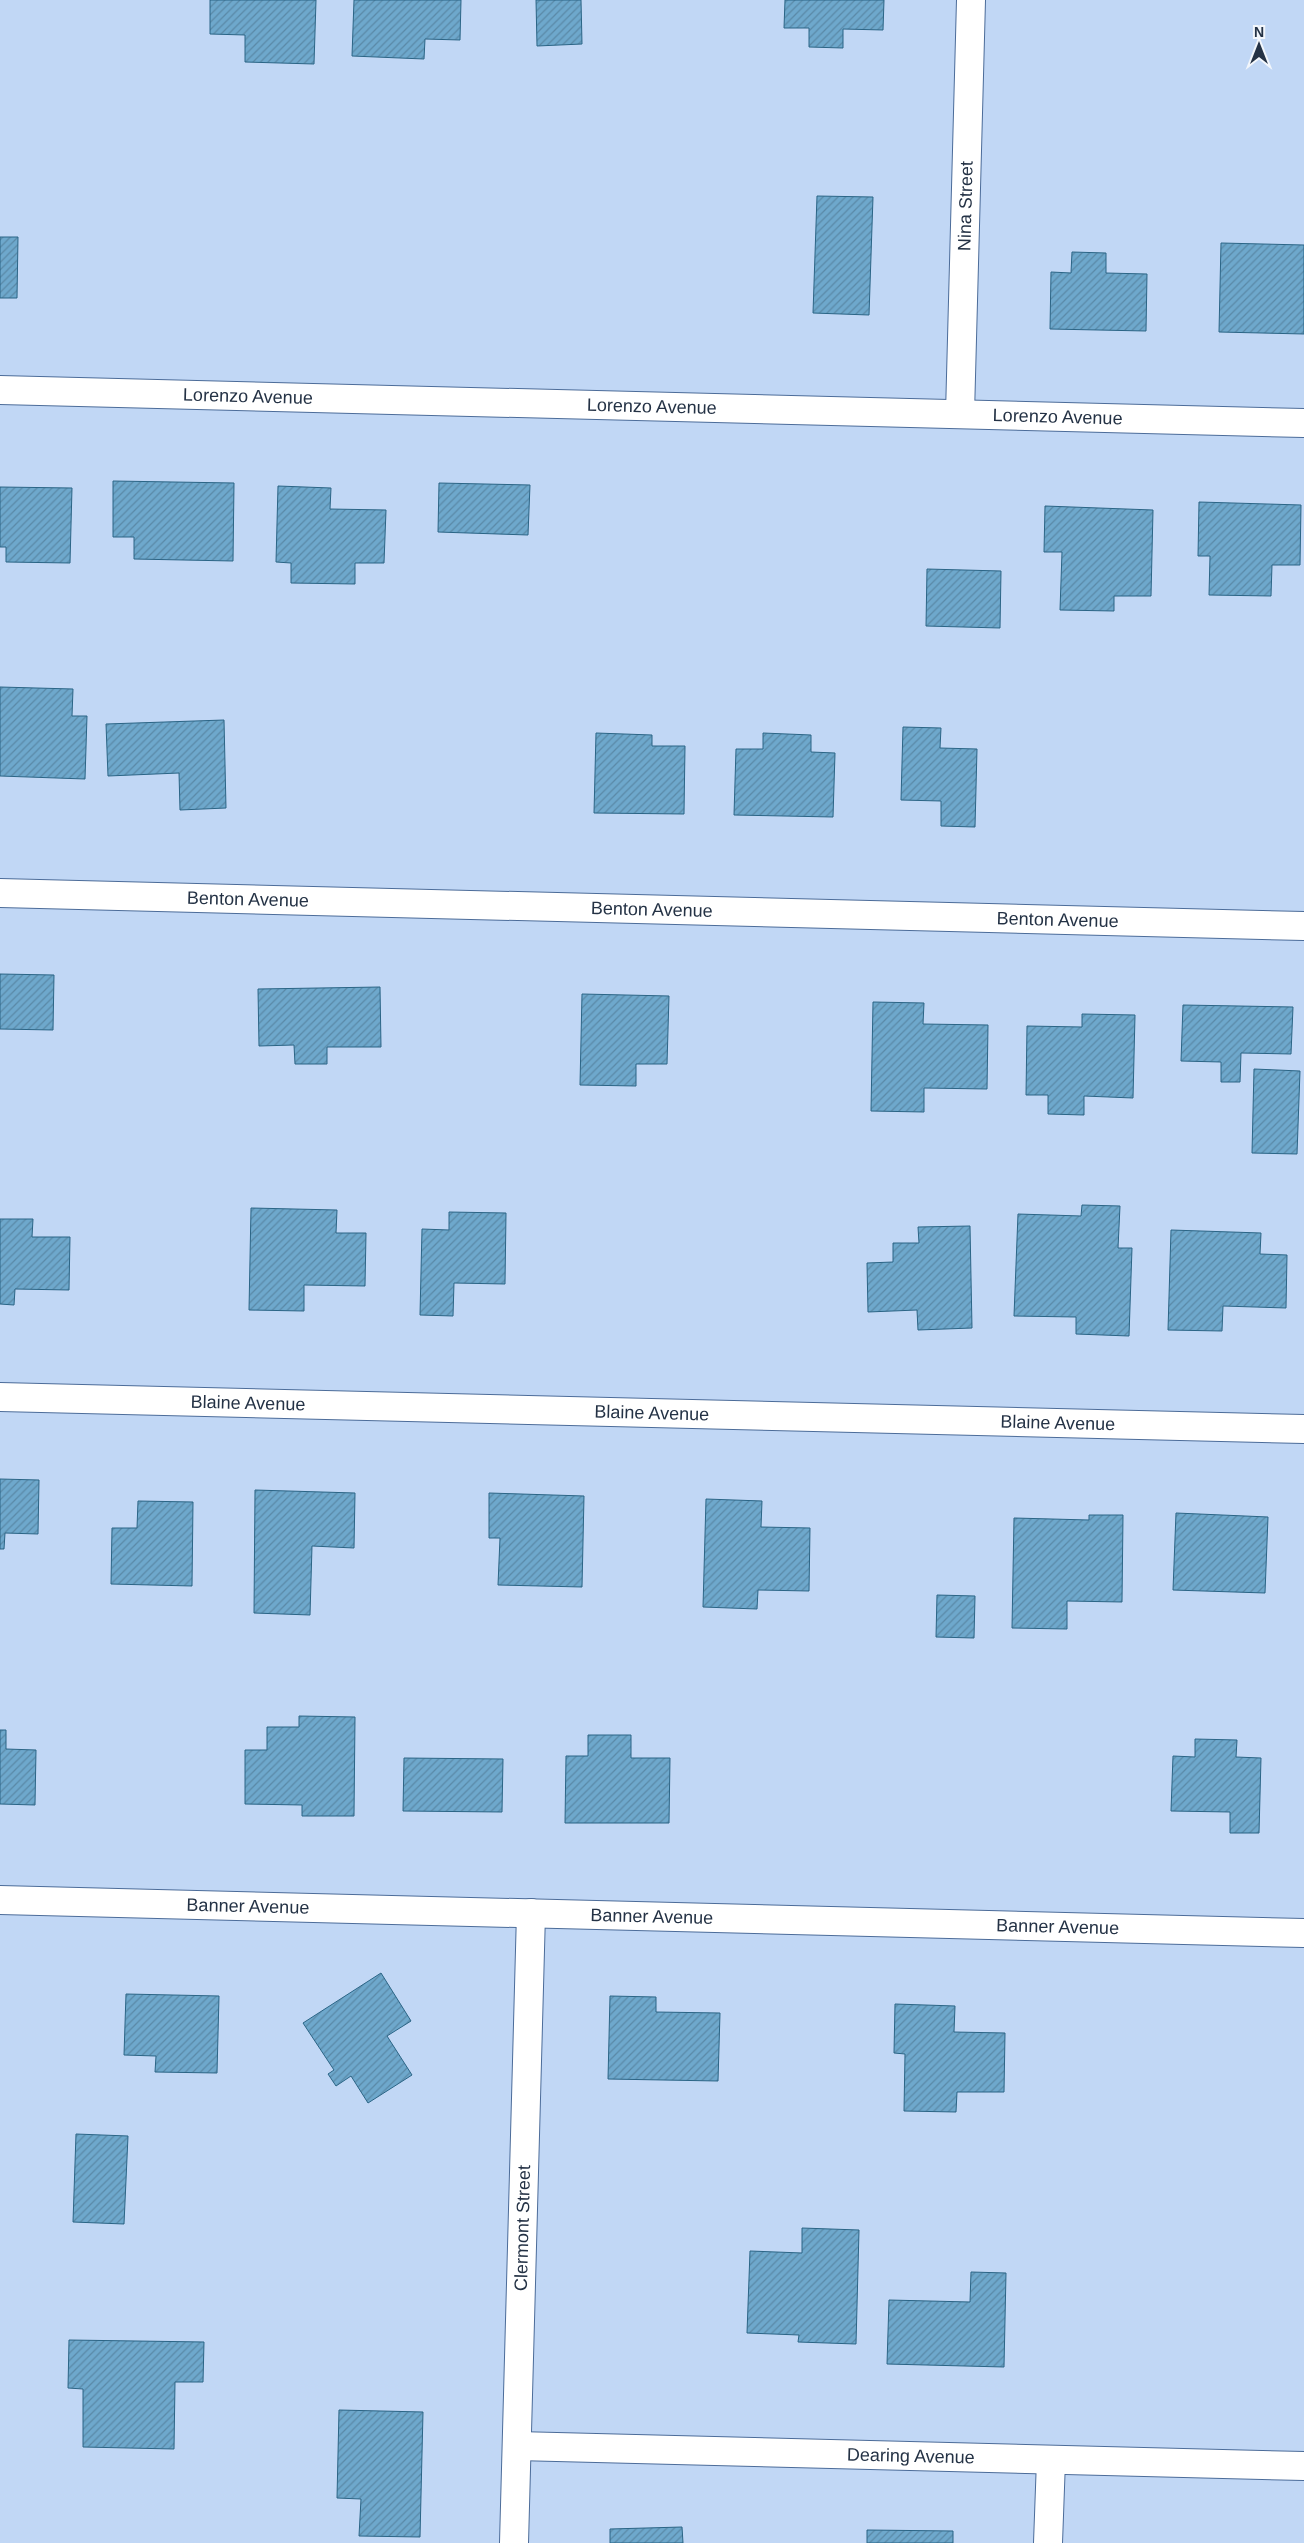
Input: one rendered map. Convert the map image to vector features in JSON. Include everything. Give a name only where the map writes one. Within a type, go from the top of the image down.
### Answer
[{"type":"street","name":"Nina Street","points":[[960,414],[970,0]]},
{"type":"street","name":"Lorenzo Avenue","points":[[0,390],[1304,423]]},
{"type":"street","name":"Benton Avenue","points":[[0,893],[1304,926]]},
{"type":"street","name":"Blaine Avenue","points":[[0,1396],[1304,1430]]},
{"type":"street","name":"Banner Avenue","points":[[0,1900],[1304,1933]]},
{"type":"street","name":"Clermont Street","points":[[514,2543],[531,1913]]},
{"type":"street","name":"Dearing Avenue","points":[[517,2446],[1304,2466]]},
{"type":"street","points":[[1048,2543],[1051,2460]]},
{"type":"building","points":[[210,0],[316,0],[314,64],[245,62],[245,35],[210,34]]},
{"type":"building","points":[[354,0],[461,0],[460,40],[425,39],[424,59],[352,56]]},
{"type":"building","points":[[536,0],[581,0],[582,44],[537,46]]},
{"type":"building","points":[[785,0],[884,0],[883,30],[843,29],[843,48],[809,47],[809,28],[784,28]]},
{"type":"building","points":[[817,196],[873,197],[869,315],[813,313]]},
{"type":"building","points":[[0,237],[18,237],[17,298],[0,298]]},
{"type":"building","points":[[1221,243],[1304,245],[1304,334],[1219,332]]},
{"type":"building","points":[[1072,252],[1106,253],[1106,273],[1147,274],[1146,331],[1050,329],[1051,272],[1071,273]]},
{"type":"building","points":[[113,481],[234,483],[233,561],[134,559],[134,537],[113,537]]},
{"type":"building","points":[[439,483],[530,485],[528,535],[438,532]]},
{"type":"building","points":[[278,486],[331,488],[330,509],[386,510],[384,563],[355,563],[355,584],[291,583],[291,563],[276,562]]},
{"type":"building","points":[[0,487],[72,488],[70,563],[6,562],[6,547],[0,547]]},
{"type":"building","points":[[1199,502],[1301,505],[1300,565],[1272,565],[1271,596],[1209,595],[1210,556],[1198,556]]},
{"type":"building","points":[[1045,506],[1153,510],[1151,596],[1114,596],[1114,611],[1060,610],[1062,552],[1044,552]]},
{"type":"building","points":[[927,569],[1001,571],[1000,628],[926,626]]},
{"type":"building","points":[[0,687],[73,689],[72,716],[87,716],[85,779],[0,776]]},
{"type":"building","points":[[224,720],[226,808],[180,810],[179,773],[108,776],[106,724]]},
{"type":"building","points":[[903,727],[941,728],[940,748],[977,749],[975,827],[941,826],[941,801],[901,800]]},
{"type":"building","points":[[596,733],[652,735],[652,746],[685,746],[684,814],[594,813]]},
{"type":"building","points":[[763,733],[811,735],[811,752],[835,753],[833,817],[734,815],[736,749],[763,749]]},
{"type":"building","points":[[0,974],[54,975],[53,1030],[0,1029]]},
{"type":"building","points":[[380,987],[381,1047],[327,1047],[327,1064],[295,1064],[294,1045],[259,1046],[258,989]]},
{"type":"building","points":[[582,994],[669,996],[667,1064],[636,1064],[636,1086],[580,1085]]},
{"type":"building","points":[[873,1002],[924,1003],[923,1024],[988,1025],[987,1089],[924,1088],[924,1112],[871,1111]]},
{"type":"building","points":[[1183,1005],[1293,1007],[1291,1054],[1241,1053],[1240,1082],[1221,1082],[1221,1062],[1181,1061]]},
{"type":"building","points":[[1082,1014],[1135,1015],[1133,1098],[1084,1096],[1084,1115],[1048,1114],[1048,1095],[1026,1095],[1027,1026],[1082,1027]]},
{"type":"building","points":[[1254,1069],[1300,1071],[1297,1154],[1252,1153]]},
{"type":"building","points":[[1082,1205],[1120,1206],[1118,1248],[1132,1248],[1129,1336],[1076,1334],[1076,1317],[1014,1316],[1018,1214],[1081,1216]]},
{"type":"building","points":[[251,1208],[337,1210],[336,1233],[366,1233],[365,1286],[304,1285],[304,1311],[249,1310]]},
{"type":"building","points":[[449,1212],[506,1213],[505,1284],[454,1283],[453,1316],[420,1315],[422,1229],[449,1230]]},
{"type":"building","points":[[0,1219],[33,1219],[32,1237],[70,1237],[69,1290],[15,1289],[14,1305],[0,1304]]},
{"type":"building","points":[[970,1226],[972,1328],[918,1330],[917,1310],[868,1312],[867,1263],[893,1262],[893,1243],[919,1243],[918,1227]]},
{"type":"building","points":[[1171,1230],[1261,1233],[1260,1254],[1287,1255],[1286,1308],[1223,1306],[1222,1331],[1168,1330]]},
{"type":"building","points":[[0,1479],[39,1480],[38,1534],[5,1533],[4,1549],[0,1549]]},
{"type":"building","points":[[255,1490],[355,1493],[354,1548],[312,1546],[310,1615],[254,1613]]},
{"type":"building","points":[[489,1493],[584,1496],[582,1587],[498,1585],[500,1538],[489,1538]]},
{"type":"building","points":[[706,1499],[762,1501],[761,1527],[810,1528],[809,1591],[758,1590],[757,1609],[703,1607]]},
{"type":"building","points":[[138,1501],[193,1502],[192,1586],[111,1584],[112,1528],[137,1528]]},
{"type":"building","points":[[1176,1513],[1268,1517],[1265,1593],[1173,1590]]},
{"type":"building","points":[[1089,1515],[1123,1515],[1122,1602],[1067,1601],[1067,1629],[1012,1628],[1014,1518],[1089,1520]]},
{"type":"building","points":[[937,1595],[975,1596],[974,1638],[936,1637]]},
{"type":"building","points":[[299,1716],[355,1717],[354,1816],[302,1816],[302,1805],[245,1804],[245,1750],[267,1750],[267,1727],[299,1727]]},
{"type":"building","points":[[0,1730],[6,1730],[6,1749],[36,1750],[35,1805],[0,1804]]},
{"type":"building","points":[[588,1735],[631,1735],[631,1758],[670,1758],[669,1823],[565,1823],[566,1756],[588,1756]]},
{"type":"building","points":[[1195,1739],[1237,1740],[1236,1757],[1261,1758],[1259,1833],[1230,1833],[1230,1812],[1171,1811],[1173,1756],[1195,1757]]},
{"type":"building","points":[[404,1758],[503,1759],[502,1812],[403,1811]]},
{"type":"building","points":[[381,1973],[411,2021],[387,2036],[412,2075],[368,2103],[351,2076],[336,2086],[328,2074],[334,2070],[303,2023]]},
{"type":"building","points":[[126,1994],[219,1996],[217,2073],[155,2072],[156,2056],[124,2055]]},
{"type":"building","points":[[610,1996],[656,1997],[656,2012],[720,2013],[718,2081],[608,2079]]},
{"type":"building","points":[[895,2004],[955,2006],[954,2032],[1005,2033],[1004,2092],[957,2092],[956,2112],[904,2111],[905,2054],[894,2053]]},
{"type":"building","points":[[76,2134],[128,2136],[124,2224],[73,2222]]},
{"type":"building","points":[[802,2228],[859,2230],[856,2344],[798,2342],[799,2335],[747,2333],[750,2251],[802,2253]]},
{"type":"building","points":[[971,2272],[1006,2273],[1004,2367],[887,2364],[889,2300],[970,2302]]},
{"type":"building","points":[[69,2340],[204,2342],[203,2382],[175,2382],[174,2449],[83,2447],[83,2389],[68,2388]]},
{"type":"building","points":[[339,2410],[423,2412],[420,2537],[359,2536],[361,2499],[337,2498]]},
{"type":"building","points":[[682,2527],[683,2543],[610,2543],[610,2529]]},
{"type":"building","points":[[867,2530],[953,2531],[953,2543],[867,2543]]}]
